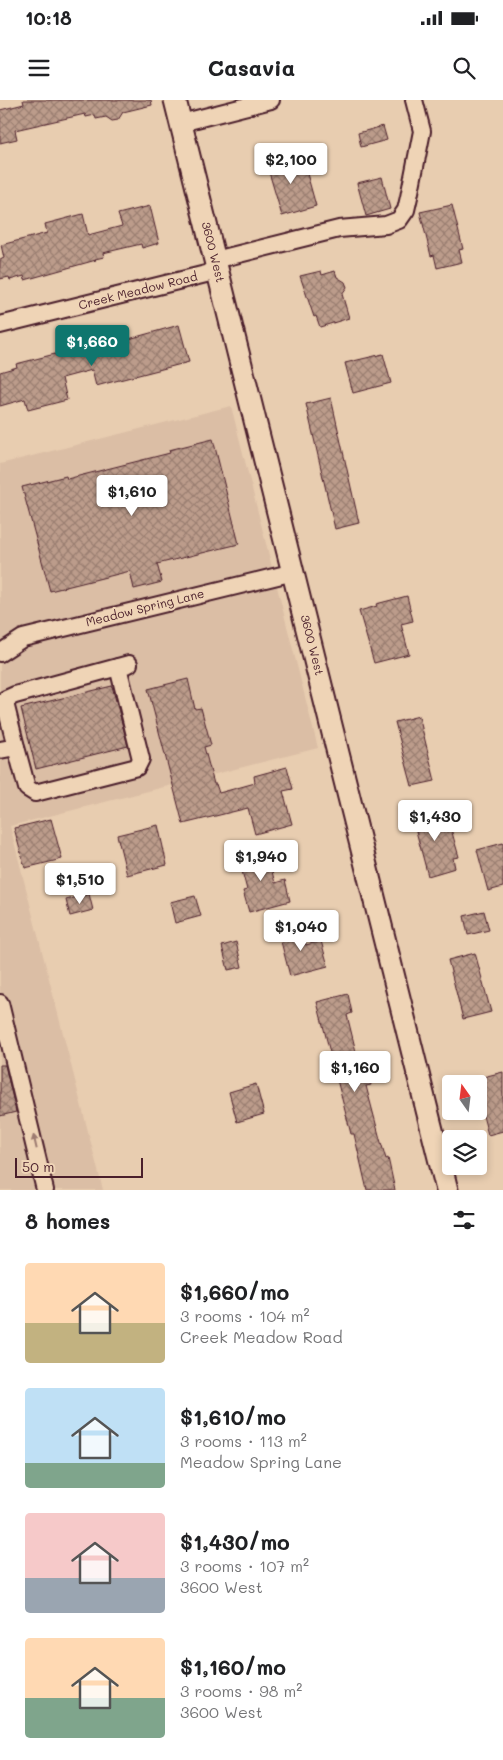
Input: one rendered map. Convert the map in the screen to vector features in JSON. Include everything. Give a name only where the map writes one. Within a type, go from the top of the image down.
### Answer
[{"type":"main road","name":"3600 West","points":[[175,100],[447,1190]]},
{"type":"street","points":[[181,123],[271,100]]},
{"type":"street","name":"Creek Meadow Road","points":[[0,325],[216,266],[339,229],[386,225],[398,220],[406,210],[410,197],[422,130],[414,100]]},
{"type":"street","name":"Meadow Spring Lane","points":[[0,653],[24,638],[294,572]]},
{"type":"street","points":[[124,666],[142,759],[137,767],[35,793],[28,788],[8,749],[6,699],[124,666]]},
{"type":"street","points":[[0,1003],[45,1190]]},
{"type":"shaded area","points":[[231,406],[318,748],[10,826],[103,1190],[0,1190],[0,464]]},
{"type":"building","points":[[23,100],[151,100],[152,105],[123,112],[118,120],[112,121],[106,117],[96,119],[95,115],[86,117],[85,114],[15,130],[17,139],[0,143],[0,110],[24,104]]},
{"type":"building","points":[[383,126],[387,140],[361,147],[358,133]]},
{"type":"building","points":[[298,154],[302,171],[306,170],[316,206],[282,216],[266,162]]},
{"type":"building","points":[[382,177],[390,209],[366,216],[357,183]]},
{"type":"building","points":[[452,205],[463,249],[459,250],[462,262],[437,268],[434,255],[431,256],[420,212]]},
{"type":"building","points":[[150,206],[159,243],[142,248],[141,244],[103,253],[104,257],[96,260],[25,280],[24,276],[10,280],[9,277],[0,279],[0,260],[4,258],[1,245],[47,233],[45,224],[83,214],[88,235],[122,226],[118,214]]},
{"type":"building","points":[[321,271],[322,275],[335,271],[337,277],[345,282],[347,287],[342,294],[349,318],[320,327],[316,316],[314,317],[300,276]]},
{"type":"building","points":[[179,325],[189,362],[96,386],[92,370],[62,378],[67,400],[28,410],[25,399],[0,406],[0,372],[17,367],[16,364],[103,344],[102,341],[117,338],[118,342]]},
{"type":"building","points":[[383,354],[391,383],[353,393],[345,363]]},
{"type":"building","points":[[331,398],[359,523],[335,529],[306,404]]},
{"type":"building","points":[[213,439],[239,544],[157,564],[162,582],[134,589],[130,571],[50,591],[22,487],[66,476],[67,479],[170,453],[169,450]]},
{"type":"building","points":[[407,596],[413,621],[401,624],[409,654],[374,663],[359,611],[377,606],[376,604]]},
{"type":"building","points":[[188,679],[195,709],[201,708],[211,745],[204,747],[214,784],[216,784],[219,793],[255,783],[254,776],[287,767],[293,789],[283,791],[292,824],[255,834],[248,808],[183,824],[148,689]]},
{"type":"building","points":[[112,686],[128,746],[36,769],[21,708]]},
{"type":"building","points":[[419,716],[435,781],[412,786],[395,722]]},
{"type":"building","points":[[440,809],[445,830],[451,829],[459,857],[453,858],[455,868],[428,876],[412,816]]},
{"type":"building","points":[[51,819],[62,859],[25,868],[14,828]]},
{"type":"building","points":[[158,825],[167,865],[127,875],[117,835]]},
{"type":"building","points":[[503,843],[503,887],[488,891],[477,850]]},
{"type":"building","points":[[266,849],[275,883],[285,880],[290,901],[249,912],[243,891],[247,890],[238,856]]},
{"type":"building","points":[[89,894],[93,910],[70,916],[66,900]]},
{"type":"building","points":[[195,896],[201,916],[175,923],[170,902]]},
{"type":"building","points":[[484,911],[489,930],[468,935],[464,916]]},
{"type":"building","points":[[301,925],[306,945],[321,941],[328,966],[290,976],[278,930]]},
{"type":"building","points":[[236,942],[242,967],[228,970],[222,946]]},
{"type":"building","points":[[475,953],[491,1012],[463,1019],[448,960]]},
{"type":"building","points":[[348,994],[352,1013],[347,1015],[360,1068],[366,1066],[371,1085],[366,1086],[386,1159],[388,1158],[395,1190],[367,1190],[354,1134],[351,1134],[317,1002]]},
{"type":"building","points":[[0,1065],[5,1065],[16,1112],[0,1116]]},
{"type":"building","points":[[503,1072],[503,1131],[488,1135],[484,1120],[488,1120],[488,1076]]},
{"type":"building","points":[[256,1084],[264,1114],[237,1122],[229,1092]]}]
